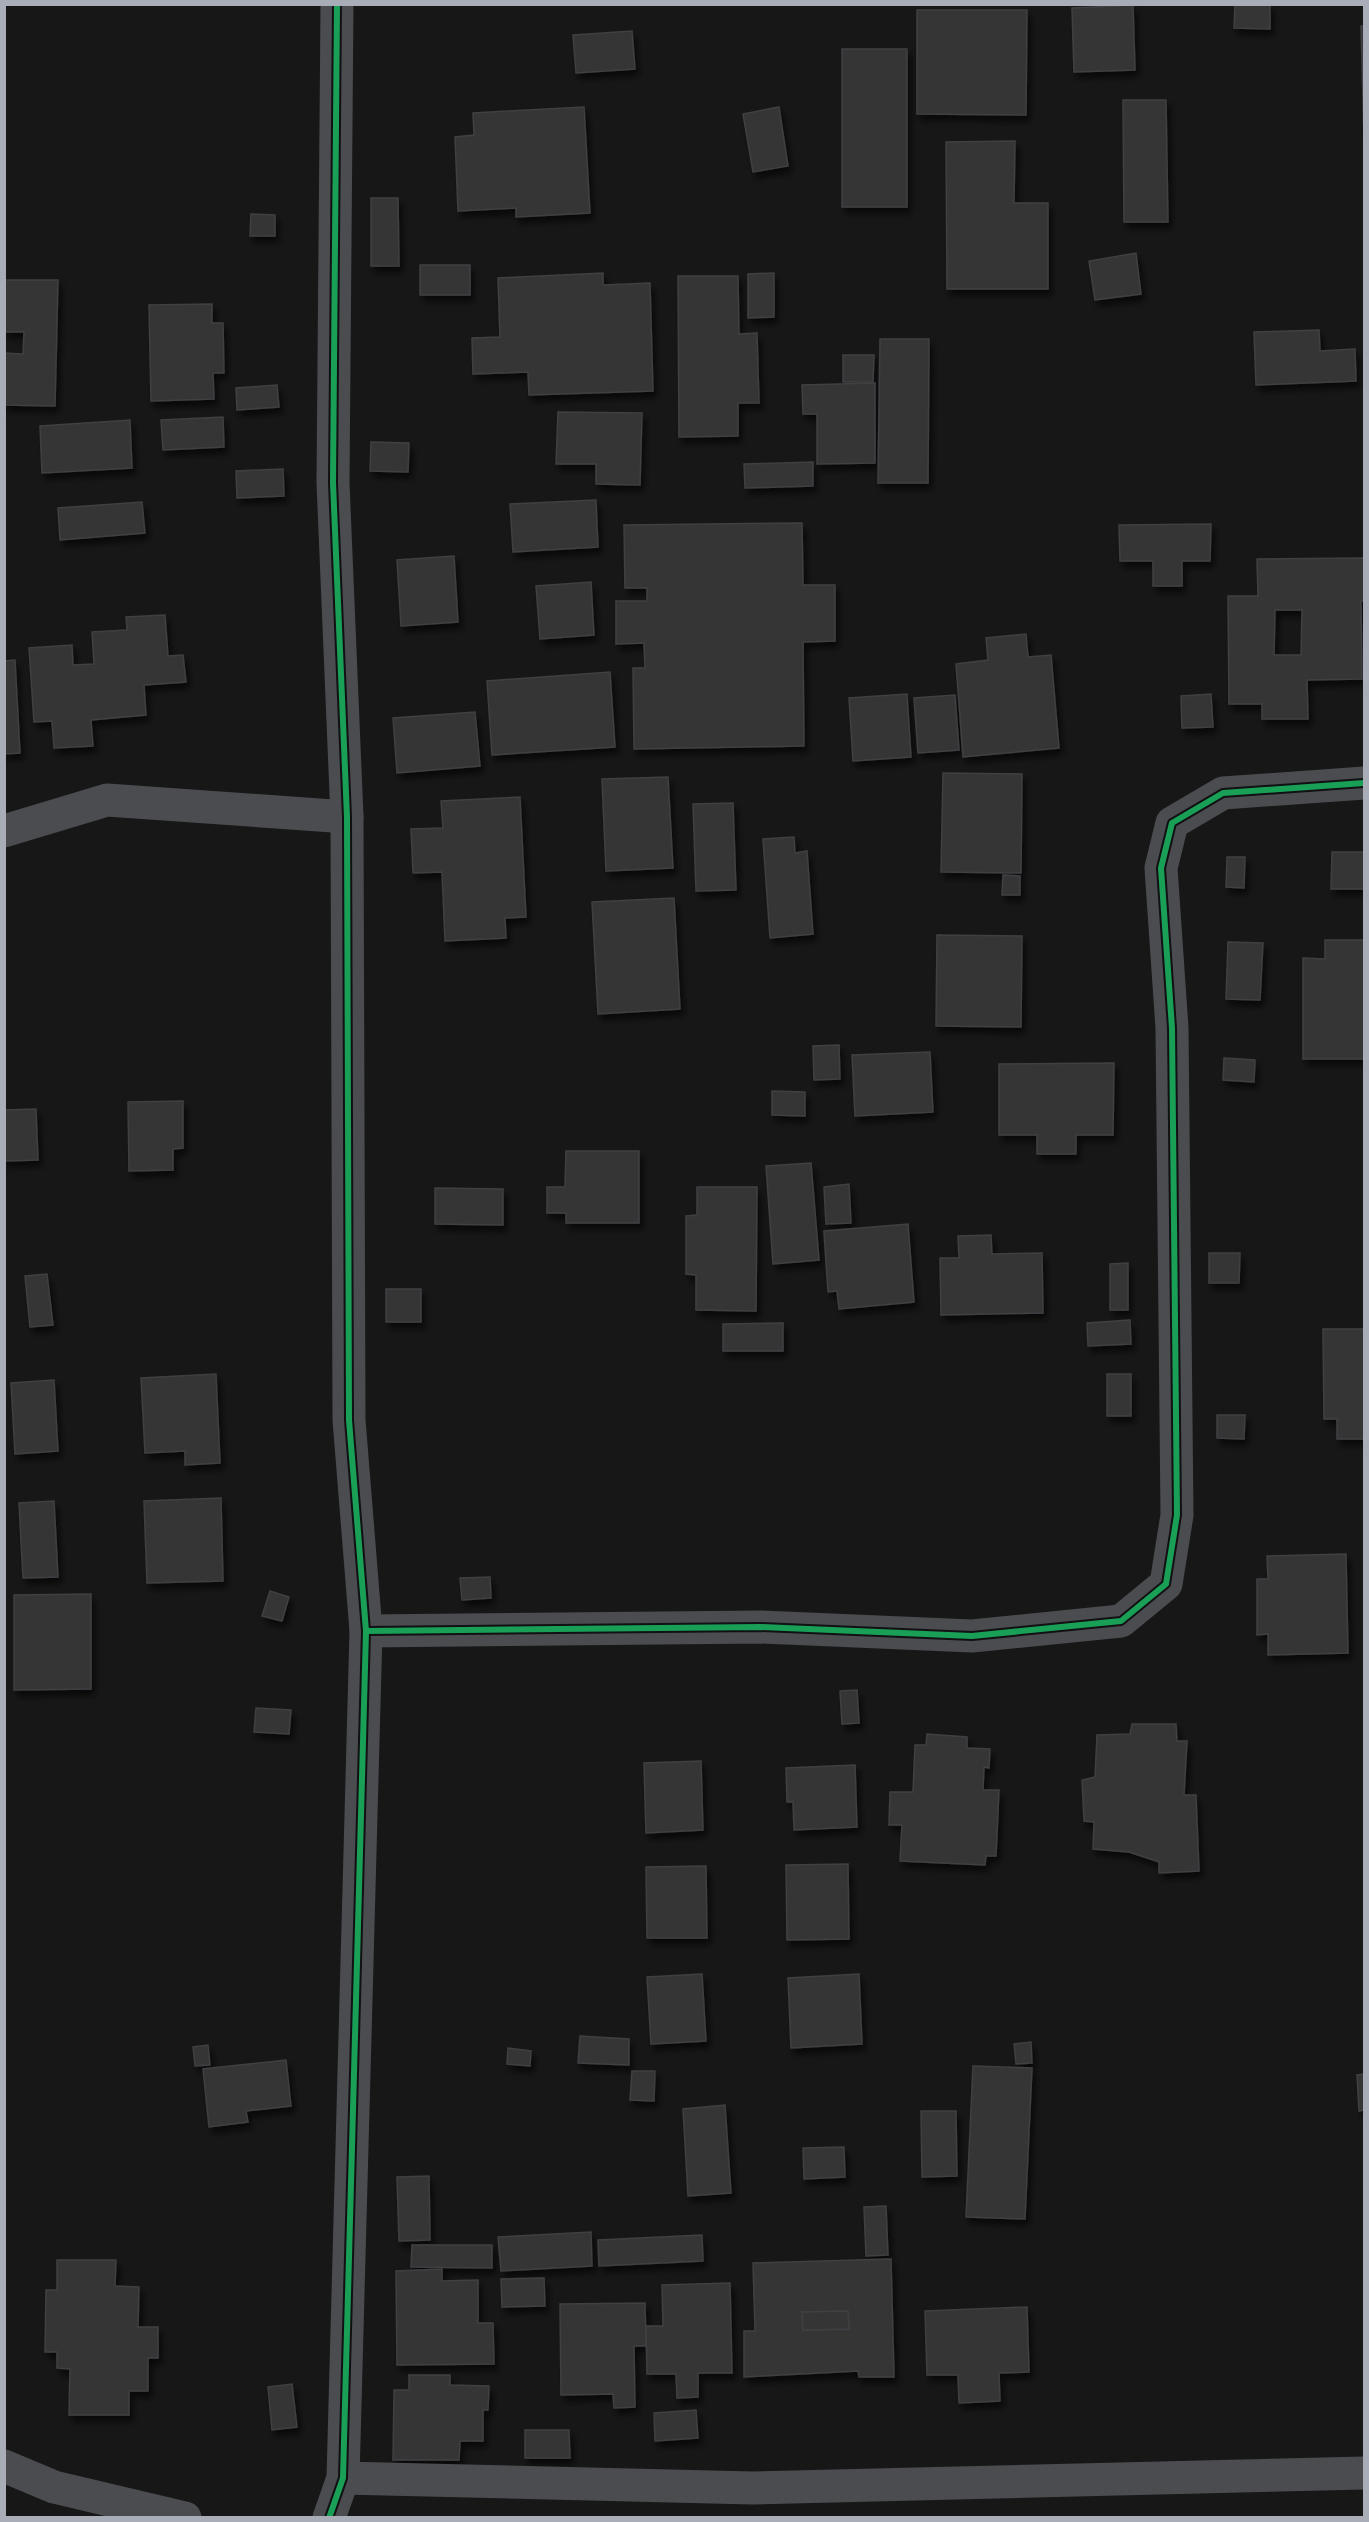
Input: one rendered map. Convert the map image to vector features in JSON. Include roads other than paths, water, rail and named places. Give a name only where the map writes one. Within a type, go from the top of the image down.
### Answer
[{"type":"street","points":[[329,2517],[342,2478],[366,1631],[349,1420],[347,817],[333,483],[337,4]]},
{"type":"street","points":[[366,1631],[761,1627],[972,1636],[1120,1621],[1166,1584],[1177,1515],[1172,1028],[1161,868],[1172,823],[1223,793],[1365,783]]},
{"type":"street","points":[[4,831],[107,800],[347,817]]},
{"type":"street","points":[[4,2466],[54,2487],[185,2517]]},
{"type":"street","points":[[342,2478],[753,2488],[1365,2473]]}]
